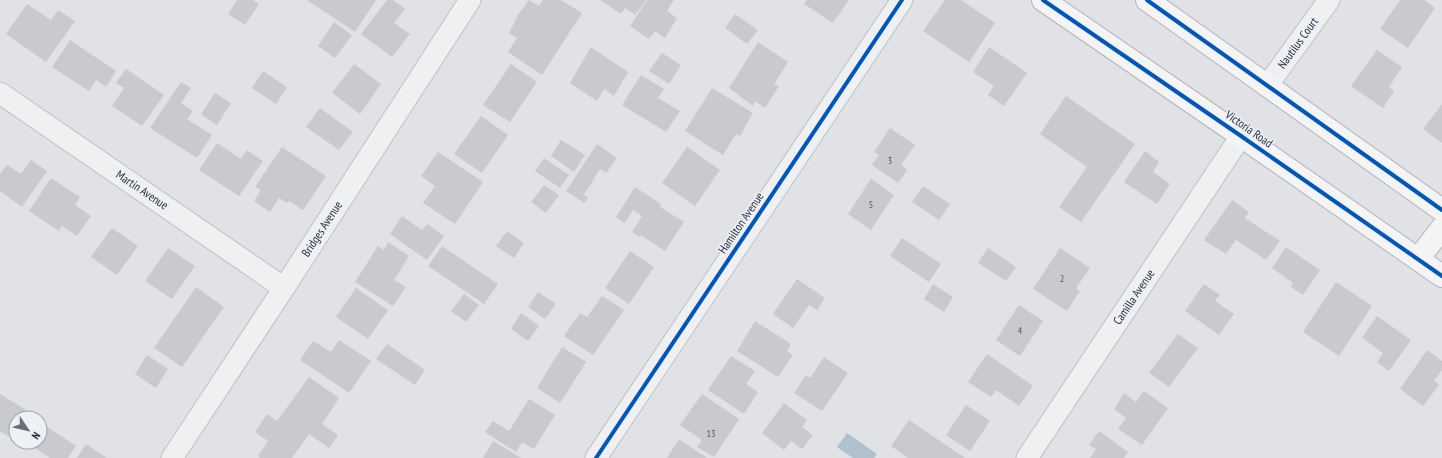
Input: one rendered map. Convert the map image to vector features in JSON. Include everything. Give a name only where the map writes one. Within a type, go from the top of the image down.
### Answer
[{"type":"highway","name":"Victoria Road","points":[[1043,0],[1442,276]]},
{"type":"highway","points":[[1147,0],[1442,210]]},
{"type":"highway","points":[[1418,260],[1442,228]]},
{"type":"street","name":"Hamilton Avenue","points":[[596,458],[902,0]]},
{"type":"street","name":"Nautilus Court","points":[[1267,86],[1329,0]]},
{"type":"street","name":"Bridges Avenue","points":[[172,458],[284,288],[461,3]]},
{"type":"street","name":"Martin Avenue","points":[[0,93],[284,288]]},
{"type":"street","name":"Camilla Avenue","points":[[1027,458],[1241,136]]},
{"type":"water","points":[[847,433],[877,454],[874,458],[853,458],[837,447]]},
{"type":"building","points":[[237,0],[253,0],[259,4],[245,25],[228,14]]},
{"type":"building","points":[[307,0],[376,0],[355,32]]},
{"type":"building","points":[[387,0],[393,0],[405,9],[394,23],[410,34],[392,57],[361,34]]},
{"type":"building","points":[[529,0],[539,6],[543,0],[561,0],[582,13],[542,75],[508,52],[517,38],[509,33],[518,15]]},
{"type":"building","points":[[600,0],[646,0],[635,15],[625,8],[621,14]]},
{"type":"building","points":[[647,0],[674,0],[667,11],[677,18],[665,38],[655,31],[649,39],[630,26]]},
{"type":"building","points":[[807,0],[849,0],[833,23],[804,4]]},
{"type":"building","points":[[945,0],[961,0],[995,23],[969,62],[923,31]]},
{"type":"building","points":[[1400,0],[1424,0],[1435,8],[1408,48],[1380,29]]},
{"type":"building","points":[[27,4],[51,20],[58,10],[75,21],[46,62],[6,34]]},
{"type":"building","points":[[735,14],[758,30],[747,44],[725,28]]},
{"type":"building","points":[[334,22],[352,35],[335,58],[318,46]]},
{"type":"building","points":[[70,40],[116,71],[106,87],[96,80],[89,91],[52,67]]},
{"type":"building","points":[[758,42],[788,62],[774,84],[779,86],[765,108],[755,101],[753,106],[729,88]]},
{"type":"building","points":[[591,47],[628,72],[614,96],[604,89],[597,101],[570,83]]},
{"type":"building","points":[[989,47],[1027,73],[1004,106],[988,95],[994,86],[973,72]]},
{"type":"building","points":[[1377,50],[1402,67],[1389,87],[1394,91],[1383,108],[1351,86]]},
{"type":"building","points":[[662,53],[681,65],[669,84],[649,71]]},
{"type":"building","points":[[354,64],[381,84],[360,114],[332,93]]},
{"type":"building","points":[[511,64],[537,82],[510,122],[483,105]]},
{"type":"building","points":[[126,69],[164,95],[142,126],[112,106],[124,88],[116,83]]},
{"type":"building","points":[[263,71],[287,87],[276,104],[252,88]]},
{"type":"building","points":[[641,75],[664,89],[658,98],[680,111],[666,132],[622,105]]},
{"type":"building","points":[[181,82],[191,88],[181,103],[193,111],[187,119],[212,135],[197,158],[150,128]]},
{"type":"building","points":[[712,88],[753,113],[740,136],[736,134],[723,155],[685,131]]},
{"type":"building","points":[[215,93],[231,103],[217,125],[201,114]]},
{"type":"building","points":[[1066,96],[1135,144],[1081,222],[1059,207],[1087,167],[1040,134]]},
{"type":"building","points":[[1442,104],[1442,143],[1423,129]]},
{"type":"building","points":[[320,108],[353,132],[339,150],[306,127]]},
{"type":"building","points":[[481,116],[508,135],[482,173],[454,154]]},
{"type":"building","points":[[890,128],[915,145],[901,165],[907,170],[898,183],[872,165],[879,155],[874,152]]},
{"type":"building","points":[[561,140],[585,155],[574,172],[551,156]]},
{"type":"building","points":[[217,143],[241,159],[247,150],[263,161],[239,196],[199,170]]},
{"type":"building","points":[[597,144],[617,158],[606,173],[600,169],[584,195],[588,198],[584,203],[566,191]]},
{"type":"building","points":[[282,147],[326,176],[303,210],[289,201],[287,203],[279,198],[270,212],[254,201],[261,190],[255,187]]},
{"type":"building","points":[[687,147],[720,170],[695,206],[662,183]]},
{"type":"building","points":[[1145,151],[1159,162],[1153,172],[1170,184],[1157,204],[1124,182]]},
{"type":"building","points":[[438,152],[483,182],[455,224],[423,203],[435,186],[421,176]]},
{"type":"building","points":[[544,158],[569,175],[560,188],[535,171]]},
{"type":"building","points":[[31,160],[47,171],[22,207],[0,191],[0,174],[7,165],[21,174]]},
{"type":"building","points":[[51,178],[80,197],[75,205],[91,216],[77,236],[62,226],[59,231],[29,211]]},
{"type":"building","points":[[871,179],[894,195],[871,230],[848,214]]},
{"type":"building","points":[[544,185],[559,195],[546,213],[531,202]]},
{"type":"building","points":[[923,186],[950,204],[939,220],[912,202]]},
{"type":"building","points":[[635,187],[661,204],[660,207],[684,222],[665,251],[641,235],[640,237],[632,232],[642,216],[633,210],[625,223],[616,217]]},
{"type":"building","points":[[1232,200],[1249,212],[1245,218],[1280,241],[1266,260],[1236,240],[1226,254],[1204,240]]},
{"type":"building","points":[[402,216],[422,230],[427,224],[444,236],[427,260],[390,234]]},
{"type":"building","points":[[112,228],[138,246],[117,275],[91,257]]},
{"type":"building","points":[[507,231],[524,243],[514,258],[496,246]]},
{"type":"building","points":[[902,238],[941,264],[929,282],[890,256]]},
{"type":"building","points":[[388,242],[409,256],[394,280],[406,287],[393,306],[355,282],[378,246],[384,250]]},
{"type":"building","points":[[442,246],[498,284],[484,304],[428,266]]},
{"type":"building","points":[[1286,247],[1320,270],[1303,295],[1291,287],[1293,283],[1272,268]]},
{"type":"building","points":[[168,248],[195,266],[172,299],[145,281]]},
{"type":"building","points":[[988,248],[1016,267],[1006,281],[978,263]]},
{"type":"building","points":[[1060,248],[1090,268],[1076,288],[1080,291],[1067,311],[1033,289]]},
{"type":"building","points":[[630,251],[654,267],[629,304],[605,288]]},
{"type":"building","points":[[797,279],[825,298],[817,310],[809,305],[793,328],[773,314]]},
{"type":"building","points":[[1336,282],[1372,306],[1339,356],[1303,332]]},
{"type":"building","points":[[933,284],[953,297],[944,312],[924,299]]},
{"type":"building","points":[[1204,284],[1220,295],[1215,301],[1234,314],[1219,335],[1185,311]]},
{"type":"building","points":[[196,287],[224,307],[182,367],[154,348]]},
{"type":"building","points":[[356,288],[388,310],[368,339],[336,317]]},
{"type":"building","points":[[538,292],[556,304],[545,319],[528,307]]},
{"type":"building","points":[[464,294],[479,305],[466,322],[451,311]]},
{"type":"building","points":[[602,296],[624,310],[593,355],[564,336],[580,313],[587,317]]},
{"type":"building","points":[[1019,305],[1043,321],[1020,356],[996,340]]},
{"type":"building","points":[[521,313],[539,326],[528,341],[511,329]]},
{"type":"building","points":[[1377,316],[1411,340],[1389,371],[1377,362],[1383,353],[1362,338]]},
{"type":"building","points":[[755,321],[791,344],[787,351],[793,355],[778,377],[737,351]]},
{"type":"building","points":[[1178,334],[1198,348],[1169,387],[1149,373]]},
{"type":"building","points":[[339,340],[371,361],[349,393],[300,360],[313,341],[331,352]]},
{"type":"building","points":[[387,344],[425,370],[415,385],[376,359]]},
{"type":"building","points":[[562,347],[586,362],[560,403],[537,388]]},
{"type":"building","points":[[1427,350],[1442,361],[1442,370],[1434,381],[1439,385],[1423,406],[1400,389]]},
{"type":"building","points":[[987,354],[1033,386],[1019,406],[996,390],[991,397],[968,382]]},
{"type":"building","points":[[147,355],[168,369],[156,388],[135,374]]},
{"type":"building","points":[[731,356],[755,371],[746,384],[758,392],[744,414],[708,390]]},
{"type":"building","points":[[824,357],[848,373],[822,411],[794,393],[806,375],[810,378]]},
{"type":"building","points":[[309,377],[339,398],[322,424],[338,435],[329,448],[309,434],[292,458],[260,458],[258,456],[268,441],[255,432],[267,414],[277,421]]},
{"type":"building","points":[[1144,391],[1168,408],[1142,445],[1118,429],[1126,418],[1114,409],[1124,393],[1136,402]]},
{"type":"building","points":[[0,394],[26,410],[8,410],[8,436],[0,431]]},
{"type":"building","points":[[702,394],[739,419],[714,457],[697,447],[702,440],[680,425]]},
{"type":"building","points":[[529,399],[555,415],[534,449],[522,442],[516,452],[485,432],[493,421],[509,431]]},
{"type":"building","points":[[784,403],[807,420],[802,427],[813,435],[802,449],[791,441],[784,450],[762,433]]},
{"type":"building","points":[[966,405],[990,421],[970,451],[946,435]]},
{"type":"building","points":[[909,420],[965,458],[908,458],[891,446]]},
{"type":"building","points":[[48,427],[76,446],[68,458],[50,458],[38,450],[48,450]]},
{"type":"building","points":[[1099,431],[1128,452],[1124,458],[1090,458],[1096,449],[1089,445]]},
{"type":"building","points":[[679,439],[707,458],[667,458]]},
{"type":"building","points":[[493,441],[521,458],[483,458]]},
{"type":"building","points":[[86,444],[107,458],[77,458]]},
{"type":"cycle path","points":[[596,458],[902,0]]},
{"type":"cycle path","points":[[1043,0],[1442,276]]},
{"type":"cycle path","points":[[1147,0],[1442,210]]}]
